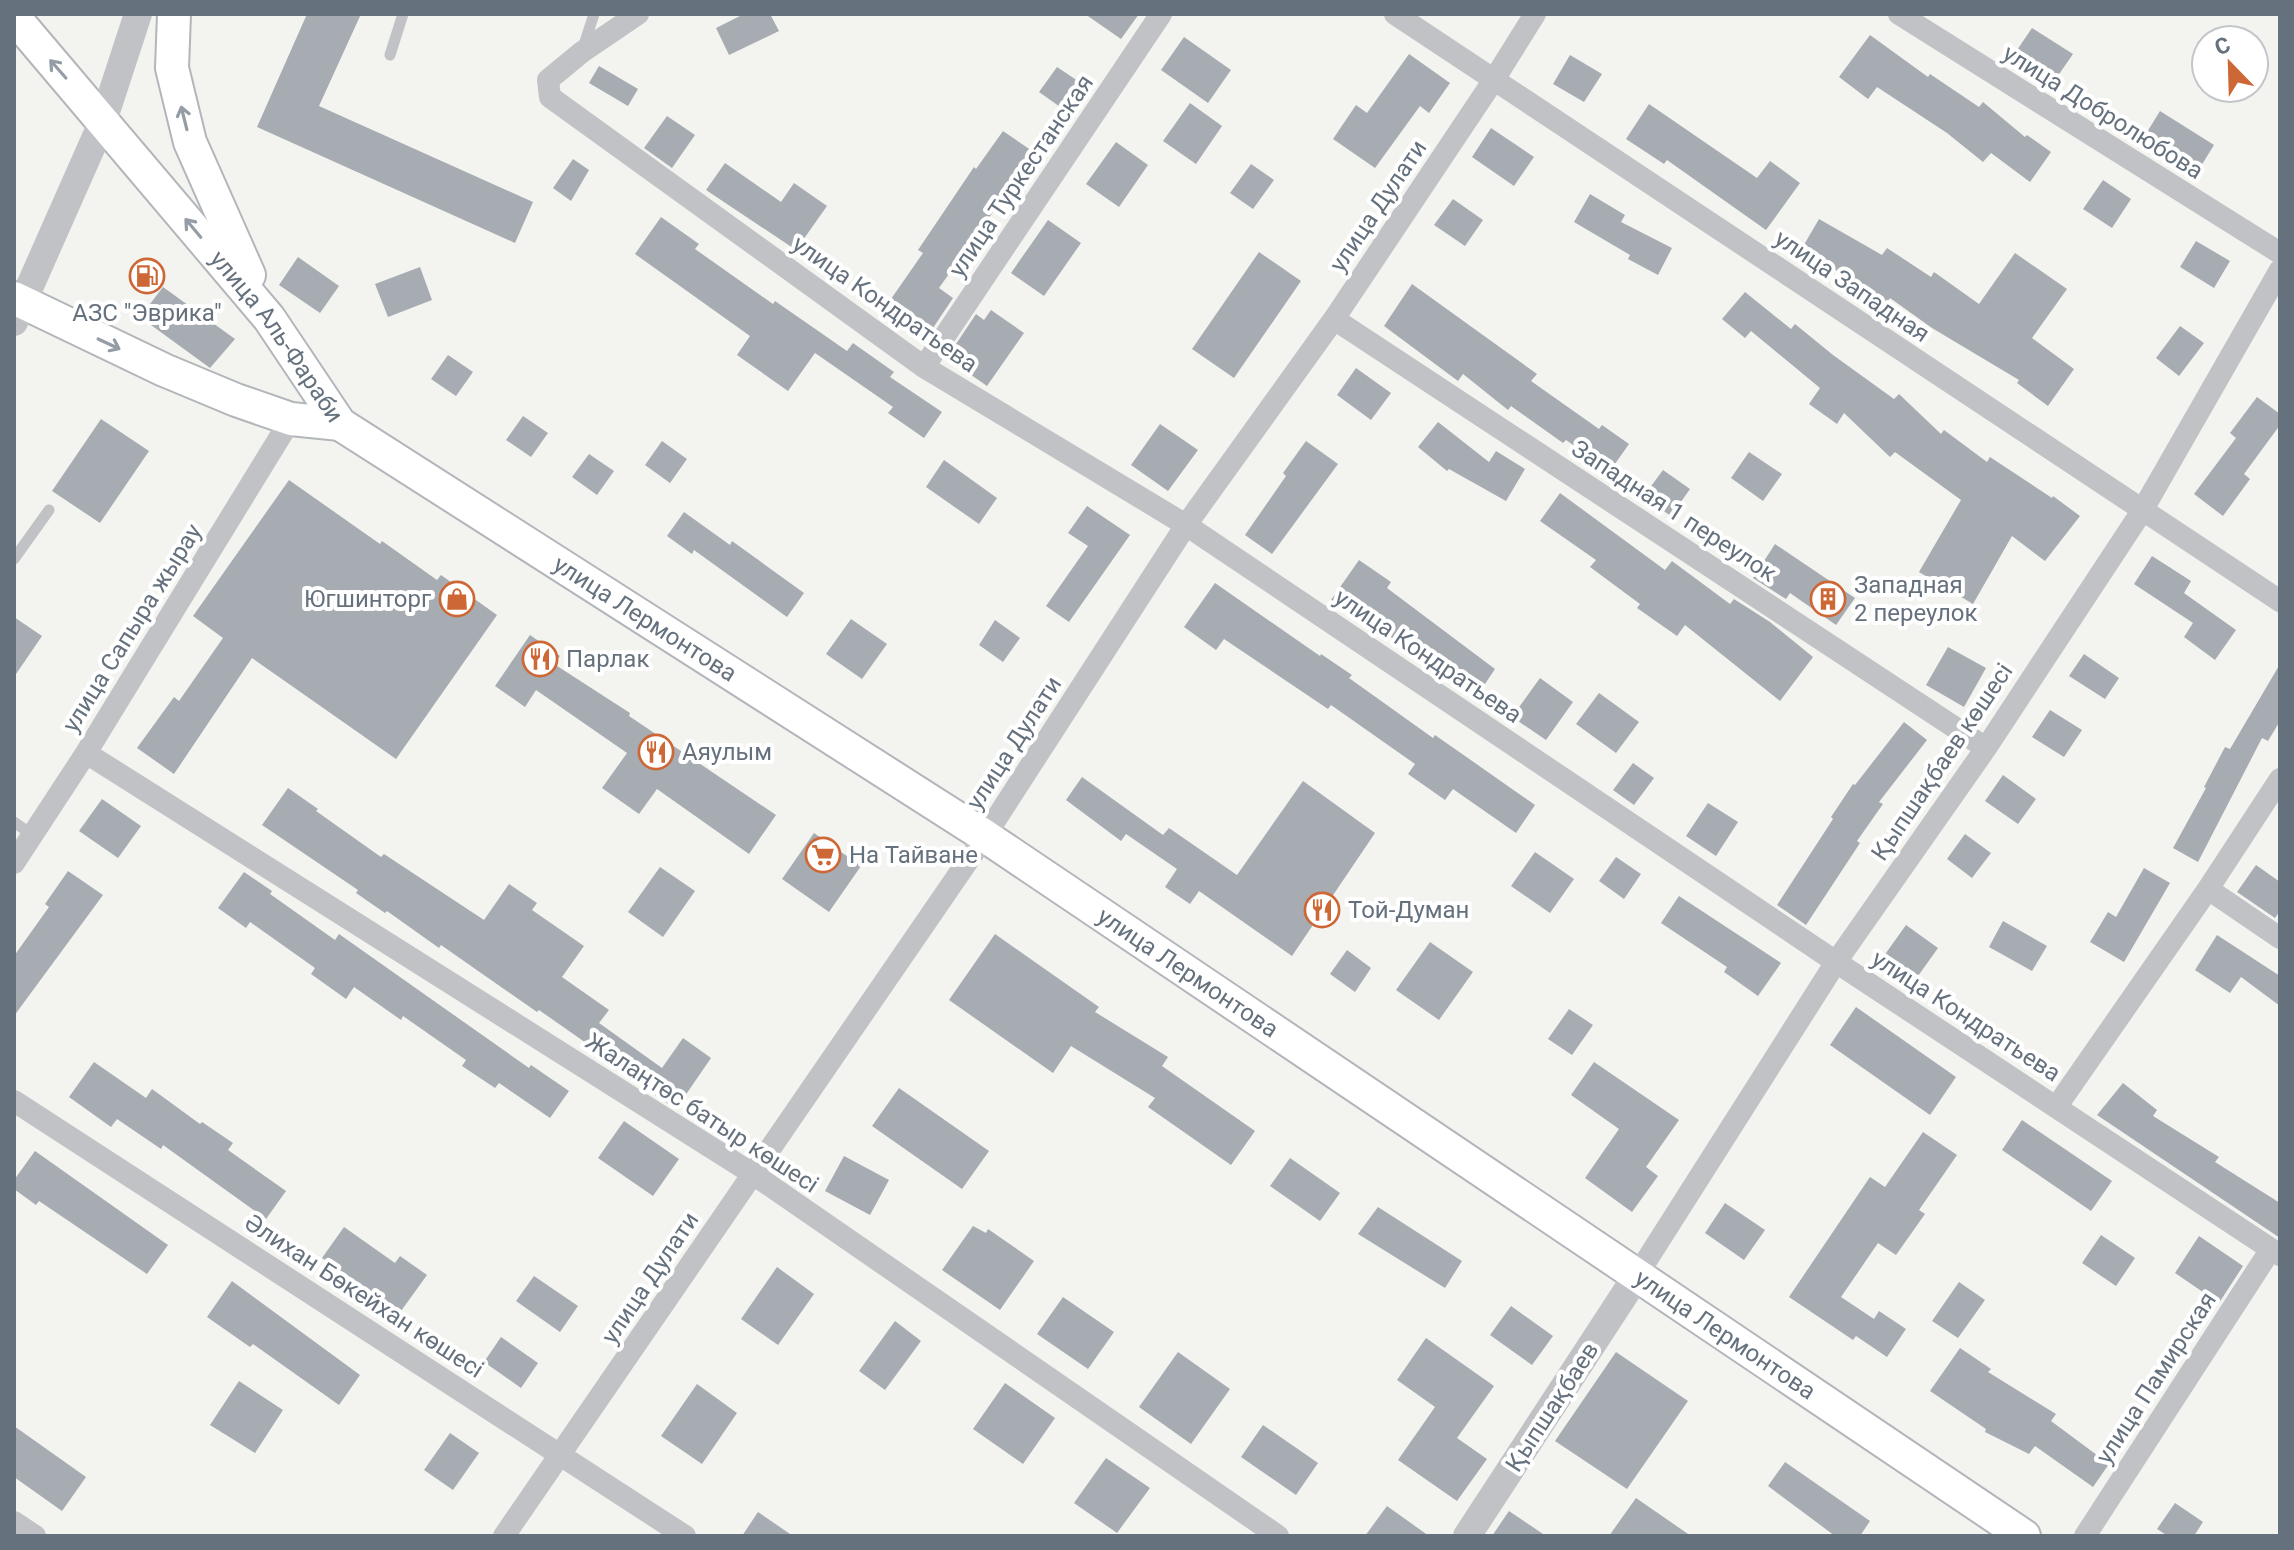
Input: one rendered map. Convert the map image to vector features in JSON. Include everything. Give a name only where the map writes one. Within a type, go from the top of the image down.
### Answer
[{"type":"main road","points":[[28,14],[46,14]]},
{"type":"main road","points":[[174,14],[172,68],[190,142],[269,318]]},
{"type":"main road","name":"улица Аль-Фараби","points":[[14,17],[269,318],[340,424]]},
{"type":"main road","name":"улица Аль-Фараби","points":[[17,307],[236,400],[291,419],[340,424]]},
{"type":"main road","name":"улица Лермонтова","points":[[340,424],[985,836],[2024,1536]]},
{"type":"street","points":[[17,307],[103,121],[138,14]]},
{"type":"street","points":[[582,52],[638,14]]},
{"type":"street","name":"улица Туркестанская","points":[[924,367],[1161,14]]},
{"type":"street","name":"улица Западная","points":[[1395,14],[2280,601]]},
{"type":"street","name":"улица Дулати","points":[[504,1536],[985,836],[1186,525],[1334,319],[1535,14]]},
{"type":"street","name":"улица Добролюбова","points":[[1899,14],[2280,253]]},
{"type":"street","name":"улица Кондратьева","points":[[582,52],[548,80],[550,97],[924,367],[1186,525],[1836,962],[2275,1252]]},
{"type":"street","name":"Қыпшақбаев көшесі","points":[[1636,1277],[1836,962],[1986,748],[2142,511],[2280,270]]},
{"type":"street","name":"Западная 1 переулок","points":[[1334,319],[1986,748]]},
{"type":"street","name":"улица Сапыра жырау","points":[[14,863],[22,828],[86,753],[291,419]]},
{"type":"street","name":"Жалаңтөс батыр көшесі","points":[[86,753],[753,1174],[1278,1536]]},
{"type":"street","points":[[2057,1106],[2208,889],[2280,779]]},
{"type":"street","points":[[2208,889],[2280,938]]},
{"type":"street","name":"Әлихан Бөкейхан көшесі","points":[[14,1101],[685,1536]]},
{"type":"street","name":"улица Памирская","points":[[2085,1536],[2275,1252]]},
{"type":"street","name":"Қыпшақбаев","points":[[1467,1536],[1636,1277]]},
{"type":"street","points":[[14,1522],[35,1536]]},
{"type":"lane","points":[[390,55],[403,14]]},
{"type":"lane","points":[[582,52],[594,14]]},
{"type":"lane","points":[[14,559],[49,510]]},
{"type":"building","points":[[307,14],[361,14],[319,106],[533,202],[515,243],[257,127]]},
{"type":"building","points":[[744,14],[770,14],[779,31],[729,55],[716,28]]},
{"type":"building","points":[[1085,14],[1139,14],[1121,39]]},
{"type":"building","points":[[2032,28],[2073,54],[2055,80],[2015,53]]},
{"type":"building","points":[[1870,35],[1928,77],[1930,74],[1979,107],[1983,102],[2025,137],[2027,135],[2051,152],[2030,182],[1991,153],[1983,162],[1947,133],[1877,87],[1868,99],[1839,77]]},
{"type":"building","points":[[1184,37],[1231,70],[1208,103],[1161,70]]},
{"type":"building","points":[[1409,54],[1450,83],[1429,113],[1420,106],[1375,168],[1333,139],[1356,105],[1367,113]]},
{"type":"building","points":[[1570,55],[1602,74],[1584,102],[1553,84]]},
{"type":"building","points":[[599,66],[638,89],[628,106],[589,83]]},
{"type":"building","points":[[1057,67],[1081,83],[1063,109],[1039,92]]},
{"type":"building","points":[[1190,103],[1222,126],[1196,164],[1163,141]]},
{"type":"building","points":[[1649,104],[1757,178],[1770,161],[1800,183],[1766,230],[1667,160],[1664,164],[1626,139]]},
{"type":"building","points":[[2160,111],[2214,145],[2198,171],[2144,137]]},
{"type":"building","points":[[667,116],[695,135],[672,168],[644,148]]},
{"type":"building","points":[[1491,128],[1534,157],[1514,186],[1472,157]]},
{"type":"building","points":[[1003,131],[1035,153],[939,288],[953,298],[933,328],[891,299],[923,253],[918,250],[974,167],[976,169]]},
{"type":"building","points":[[1116,142],[1148,165],[1119,207],[1086,184]]},
{"type":"building","points":[[573,159],[589,170],[571,201],[553,188]]},
{"type":"building","points":[[725,163],[781,202],[794,183],[827,206],[796,250],[706,190]]},
{"type":"building","points":[[1251,164],[1274,180],[1253,209],[1230,193]]},
{"type":"building","points":[[2103,180],[2131,199],[2112,228],[2083,209]]},
{"type":"building","points":[[1590,194],[1625,215],[1621,222],[1672,248],[1658,275],[1628,259],[1630,255],[1574,222]]},
{"type":"building","points":[[1453,199],[1483,220],[1465,246],[1434,225]]},
{"type":"building","points":[[661,217],[699,244],[695,249],[773,304],[775,301],[847,351],[853,343],[894,372],[890,377],[942,412],[924,438],[888,413],[893,407],[815,353],[788,391],[737,355],[750,336],[635,254]]},
{"type":"building","points":[[1819,219],[1882,255],[1887,248],[1931,277],[1934,272],[1979,304],[2015,253],[2067,289],[2032,338],[2074,369],[2048,406],[2017,383],[2019,380],[1932,328],[1890,298],[1886,304],[1801,250]]},
{"type":"building","points":[[1048,220],[1081,243],[1044,296],[1011,273]]},
{"type":"building","points":[[2196,241],[2230,261],[2214,288],[2180,267]]},
{"type":"building","points":[[1259,252],[1301,281],[1234,378],[1192,349]]},
{"type":"building","points":[[298,257],[339,286],[320,313],[279,285]]},
{"type":"building","points":[[420,267],[432,300],[388,317],[375,284]]},
{"type":"building","points":[[1412,284],[1537,374],[1531,381],[1599,429],[1602,425],[1629,444],[1610,471],[1511,406],[1508,410],[1463,374],[1458,381],[1384,326]]},
{"type":"building","points":[[163,287],[235,339],[210,368],[140,317]]},
{"type":"building","points":[[1745,292],[1791,329],[1795,324],[1894,399],[1899,394],[1941,434],[1944,430],[1987,462],[1990,457],[2080,516],[2045,561],[2012,536],[1973,604],[1919,572],[1961,500],[1895,452],[1890,457],[1844,413],[1837,424],[1809,404],[1820,388],[1751,331],[1745,338],[1722,319]]},
{"type":"building","points":[[991,310],[1024,333],[987,386],[954,363],[963,350],[956,344],[976,314],[984,320]]},
{"type":"building","points":[[2180,326],[2204,343],[2179,376],[2156,358]]},
{"type":"building","points":[[448,355],[473,372],[456,396],[431,379]]},
{"type":"building","points":[[1356,368],[1391,393],[1371,420],[1337,395]]},
{"type":"building","points":[[2257,397],[2280,414],[2280,425],[2244,474],[2250,479],[2223,516],[2194,494],[2236,438],[2230,433]]},
{"type":"building","points":[[523,416],[548,433],[531,457],[506,440]]},
{"type":"building","points":[[101,419],[149,451],[100,523],[52,491]]},
{"type":"building","points":[[1438,422],[1489,462],[1496,451],[1525,469],[1506,501],[1449,469],[1447,471],[1418,447]]},
{"type":"building","points":[[1160,424],[1198,450],[1168,491],[1131,465]]},
{"type":"building","points":[[662,441],[687,459],[670,483],[645,465]]},
{"type":"building","points":[[1306,441],[1338,464],[1272,554],[1245,535]]},
{"type":"building","points":[[1749,452],[1782,474],[1763,501],[1731,478]]},
{"type":"building","points":[[589,454],[614,471],[597,495],[572,477]]},
{"type":"building","points":[[944,460],[997,498],[979,524],[926,487]]},
{"type":"building","points":[[1663,470],[1690,489],[1671,516],[1643,497]]},
{"type":"building","points":[[289,480],[380,544],[382,541],[437,580],[441,575],[497,615],[396,759],[252,658],[174,774],[137,748],[174,697],[179,701],[223,638],[193,616]]},
{"type":"building","points":[[1560,493],[1665,570],[1672,561],[1730,604],[1734,599],[1770,622],[1813,657],[1780,701],[1685,625],[1677,636],[1637,608],[1640,604],[1590,567],[1596,560],[1540,521]]},
{"type":"building","points":[[1087,506],[1130,535],[1069,622],[1046,606],[1088,546],[1068,533]]},
{"type":"building","points":[[684,512],[730,545],[732,541],[804,593],[787,617],[694,550],[692,554],[667,536]]},
{"type":"building","points":[[1775,544],[1855,598],[1836,625],[1790,593],[1786,599],[1753,578]]},
{"type":"building","points":[[2152,556],[2191,581],[2184,593],[2236,630],[2215,660],[2184,637],[2193,623],[2134,584]]},
{"type":"building","points":[[1359,560],[1391,582],[1387,588],[1495,669],[1479,693],[1428,657],[1425,661],[1365,619],[1363,622],[1331,600]]},
{"type":"building","points":[[1215,583],[1352,675],[1349,678],[1433,738],[1435,735],[1535,805],[1516,833],[1453,789],[1445,800],[1408,774],[1415,764],[1331,705],[1328,709],[1224,639],[1216,650],[1184,627]]},
{"type":"building","points":[[14,617],[42,636],[14,677]]},
{"type":"building","points":[[851,619],[887,644],[862,679],[826,654]]},
{"type":"building","points":[[995,620],[1020,638],[1003,662],[979,645]]},
{"type":"building","points":[[530,635],[560,656],[554,664],[776,815],[749,854],[657,789],[639,814],[602,788],[627,753],[536,690],[525,707],[495,686]]},
{"type":"building","points":[[1948,647],[1986,668],[1964,707],[1926,685]]},
{"type":"building","points":[[2084,654],[2119,678],[2105,699],[2069,676]]},
{"type":"building","points":[[2280,664],[2280,721],[2268,741],[2262,738],[2198,862],[2173,848],[2225,747],[2230,749]]},
{"type":"building","points":[[1540,678],[1573,702],[1546,740],[1512,717]]},
{"type":"building","points":[[1599,693],[1639,722],[1616,753],[1576,724]]},
{"type":"building","points":[[2050,710],[2082,730],[2064,757],[2032,737]]},
{"type":"building","points":[[1904,722],[1927,740],[1879,802],[1883,804],[1857,841],[1860,843],[1806,925],[1777,905],[1853,784]]},
{"type":"building","points":[[1633,763],[1654,778],[1634,805],[1613,790]]},
{"type":"building","points":[[2003,775],[2036,799],[2018,824],[1985,801]]},
{"type":"building","points":[[1082,777],[1163,835],[1169,828],[1237,875],[1303,781],[1375,833],[1292,956],[1199,891],[1190,904],[1165,887],[1177,869],[1126,834],[1121,841],[1066,800]]},
{"type":"building","points":[[288,788],[381,857],[384,854],[484,920],[509,884],[537,903],[532,910],[584,946],[562,977],[609,1010],[599,1023],[662,1068],[683,1038],[711,1058],[676,1109],[597,1056],[599,1052],[539,1010],[537,1012],[441,945],[439,948],[387,911],[385,913],[356,893],[358,890],[262,825]]},
{"type":"building","points":[[102,799],[141,826],[118,858],[79,831]]},
{"type":"building","points":[[1708,803],[1738,822],[1716,856],[1686,836]]},
{"type":"building","points":[[814,833],[861,866],[829,912],[782,879]]},
{"type":"building","points":[[1965,834],[1991,853],[1972,878],[1947,859]]},
{"type":"building","points":[[1535,852],[1574,879],[1550,913],[1511,886]]},
{"type":"building","points":[[1616,857],[1641,874],[1624,899],[1599,881]]},
{"type":"building","points":[[2256,865],[2280,882],[2280,911],[2275,918],[2237,892]]},
{"type":"building","points":[[660,867],[695,891],[663,937],[628,912]]},
{"type":"building","points":[[2144,868],[2170,883],[2124,962],[2090,942],[2108,912],[2116,917]]},
{"type":"building","points":[[68,871],[103,895],[14,1016],[14,956],[49,907],[45,904]]},
{"type":"building","points":[[244,872],[335,940],[339,934],[529,1068],[531,1065],[569,1091],[550,1118],[499,1083],[495,1088],[462,1066],[466,1060],[403,1016],[401,1020],[354,987],[346,999],[311,974],[315,968],[250,922],[246,928],[218,908]]},
{"type":"building","points":[[1679,896],[1781,963],[1758,996],[1724,972],[1727,967],[1661,923]]},
{"type":"building","points":[[2003,921],[2047,946],[2032,971],[1989,947]]},
{"type":"building","points":[[1906,925],[1938,948],[1913,983],[1881,960]]},
{"type":"building","points":[[995,934],[1099,1007],[1095,1012],[1168,1057],[1162,1066],[1255,1131],[1231,1165],[1148,1107],[1155,1098],[1071,1046],[1053,1073],[949,1000]]},
{"type":"building","points":[[2217,935],[2280,976],[2280,1006],[2241,977],[2230,993],[2195,970]]},
{"type":"building","points":[[1430,942],[1473,972],[1439,1020],[1396,990]]},
{"type":"building","points":[[1347,950],[1371,968],[1355,992],[1330,974]]},
{"type":"building","points":[[1856,1007],[1956,1077],[1930,1115],[1830,1045]]},
{"type":"building","points":[[1569,1009],[1593,1025],[1572,1055],[1548,1039]]},
{"type":"building","points":[[94,1062],[146,1098],[152,1089],[200,1124],[202,1122],[233,1143],[228,1150],[286,1191],[266,1219],[163,1145],[161,1149],[117,1119],[111,1127],[69,1097]]},
{"type":"building","points":[[1594,1062],[1679,1120],[1646,1167],[1658,1176],[1632,1212],[1585,1178],[1619,1129],[1571,1095]]},
{"type":"building","points":[[2123,1083],[2157,1110],[2153,1116],[2219,1157],[2215,1162],[2280,1203],[2280,1238],[2097,1115]]},
{"type":"building","points":[[899,1088],[989,1151],[962,1189],[872,1126]]},
{"type":"building","points":[[2022,1120],[2112,1181],[2091,1211],[2002,1150]]},
{"type":"building","points":[[624,1121],[679,1159],[653,1196],[598,1158]]},
{"type":"building","points":[[1923,1132],[1957,1155],[1919,1210],[1925,1214],[1896,1255],[1878,1243],[1841,1297],[1874,1319],[1879,1311],[1906,1329],[1887,1357],[1856,1336],[1853,1340],[1789,1297],[1870,1177],[1885,1187]]},
{"type":"building","points":[[35,1151],[168,1245],[147,1274],[39,1201],[36,1205],[14,1189],[14,1180]]},
{"type":"building","points":[[844,1156],[889,1180],[870,1215],[825,1191]]},
{"type":"building","points":[[1290,1158],[1340,1193],[1320,1221],[1270,1186]]},
{"type":"building","points":[[1725,1203],[1765,1230],[1744,1260],[1705,1233]]},
{"type":"building","points":[[1378,1207],[1462,1261],[1445,1288],[1358,1234]]},
{"type":"building","points":[[973,1226],[986,1233],[988,1229],[1034,1261],[1000,1310],[942,1270]]},
{"type":"building","points":[[344,1227],[395,1263],[400,1256],[427,1275],[401,1311],[322,1258]]},
{"type":"building","points":[[2101,1235],[2135,1258],[2116,1286],[2082,1263]]},
{"type":"building","points":[[2199,1236],[2243,1266],[2219,1303],[2175,1273]]},
{"type":"building","points":[[777,1267],[814,1294],[778,1345],[741,1319]]},
{"type":"building","points":[[534,1276],[578,1306],[560,1332],[516,1301]]},
{"type":"building","points":[[232,1281],[360,1375],[339,1405],[253,1344],[250,1347],[207,1317]]},
{"type":"building","points":[[1959,1282],[1985,1300],[1958,1338],[1932,1321]]},
{"type":"building","points":[[1063,1297],[1114,1332],[1088,1369],[1037,1334]]},
{"type":"building","points":[[1511,1306],[1553,1336],[1532,1365],[1490,1335]]},
{"type":"building","points":[[895,1321],[921,1341],[885,1390],[859,1371]]},
{"type":"building","points":[[501,1337],[538,1363],[521,1388],[484,1362]]},
{"type":"building","points":[[1426,1338],[1494,1386],[1457,1438],[1487,1459],[1457,1501],[1398,1460],[1435,1407],[1397,1380]]},
{"type":"building","points":[[1960,1348],[1991,1369],[1988,1372],[2056,1414],[2051,1421],[2109,1464],[2093,1487],[2035,1446],[2029,1454],[1985,1432],[1986,1429],[1930,1391]]},
{"type":"building","points":[[1178,1352],[1230,1389],[1191,1444],[1139,1407]]},
{"type":"building","points":[[1616,1352],[1688,1401],[1627,1489],[1555,1441]]},
{"type":"building","points":[[239,1381],[283,1410],[255,1453],[210,1425]]},
{"type":"building","points":[[1005,1383],[1055,1418],[1023,1464],[973,1429]]},
{"type":"building","points":[[697,1384],[737,1413],[702,1464],[661,1436]]},
{"type":"building","points":[[1263,1425],[1318,1463],[1296,1495],[1241,1457]]},
{"type":"building","points":[[14,1426],[86,1477],[62,1511],[14,1477]]},
{"type":"building","points":[[450,1433],[479,1453],[453,1490],[424,1470]]},
{"type":"building","points":[[1106,1458],[1150,1488],[1117,1533],[1074,1503]]},
{"type":"building","points":[[1785,1462],[1870,1521],[1860,1536],[1835,1536],[1768,1486]]},
{"type":"building","points":[[1636,1498],[1691,1536],[1609,1536]]},
{"type":"building","points":[[2175,1503],[2203,1522],[2194,1536],[2168,1536],[2157,1529]]},
{"type":"building","points":[[1387,1506],[1429,1536],[1365,1536]]},
{"type":"building","points":[[1509,1511],[1546,1536],[1492,1536]]},
{"type":"building","points":[[758,1512],[793,1536],[742,1536]]},
{"type":"place","name":"АЗС \"Эврика\"","points":[[147,276]]},
{"type":"place","name":"Югшинторг","points":[[457,599]]},
{"type":"place","name":"Западная 2 переулок","points":[[1828,599]]},
{"type":"place","name":"Парлак","points":[[540,659]]},
{"type":"place","name":"Аяулым","points":[[656,752]]},
{"type":"place","name":"На Тайване","points":[[823,855]]},
{"type":"place","name":"Той-Думан","points":[[1322,910]]}]
